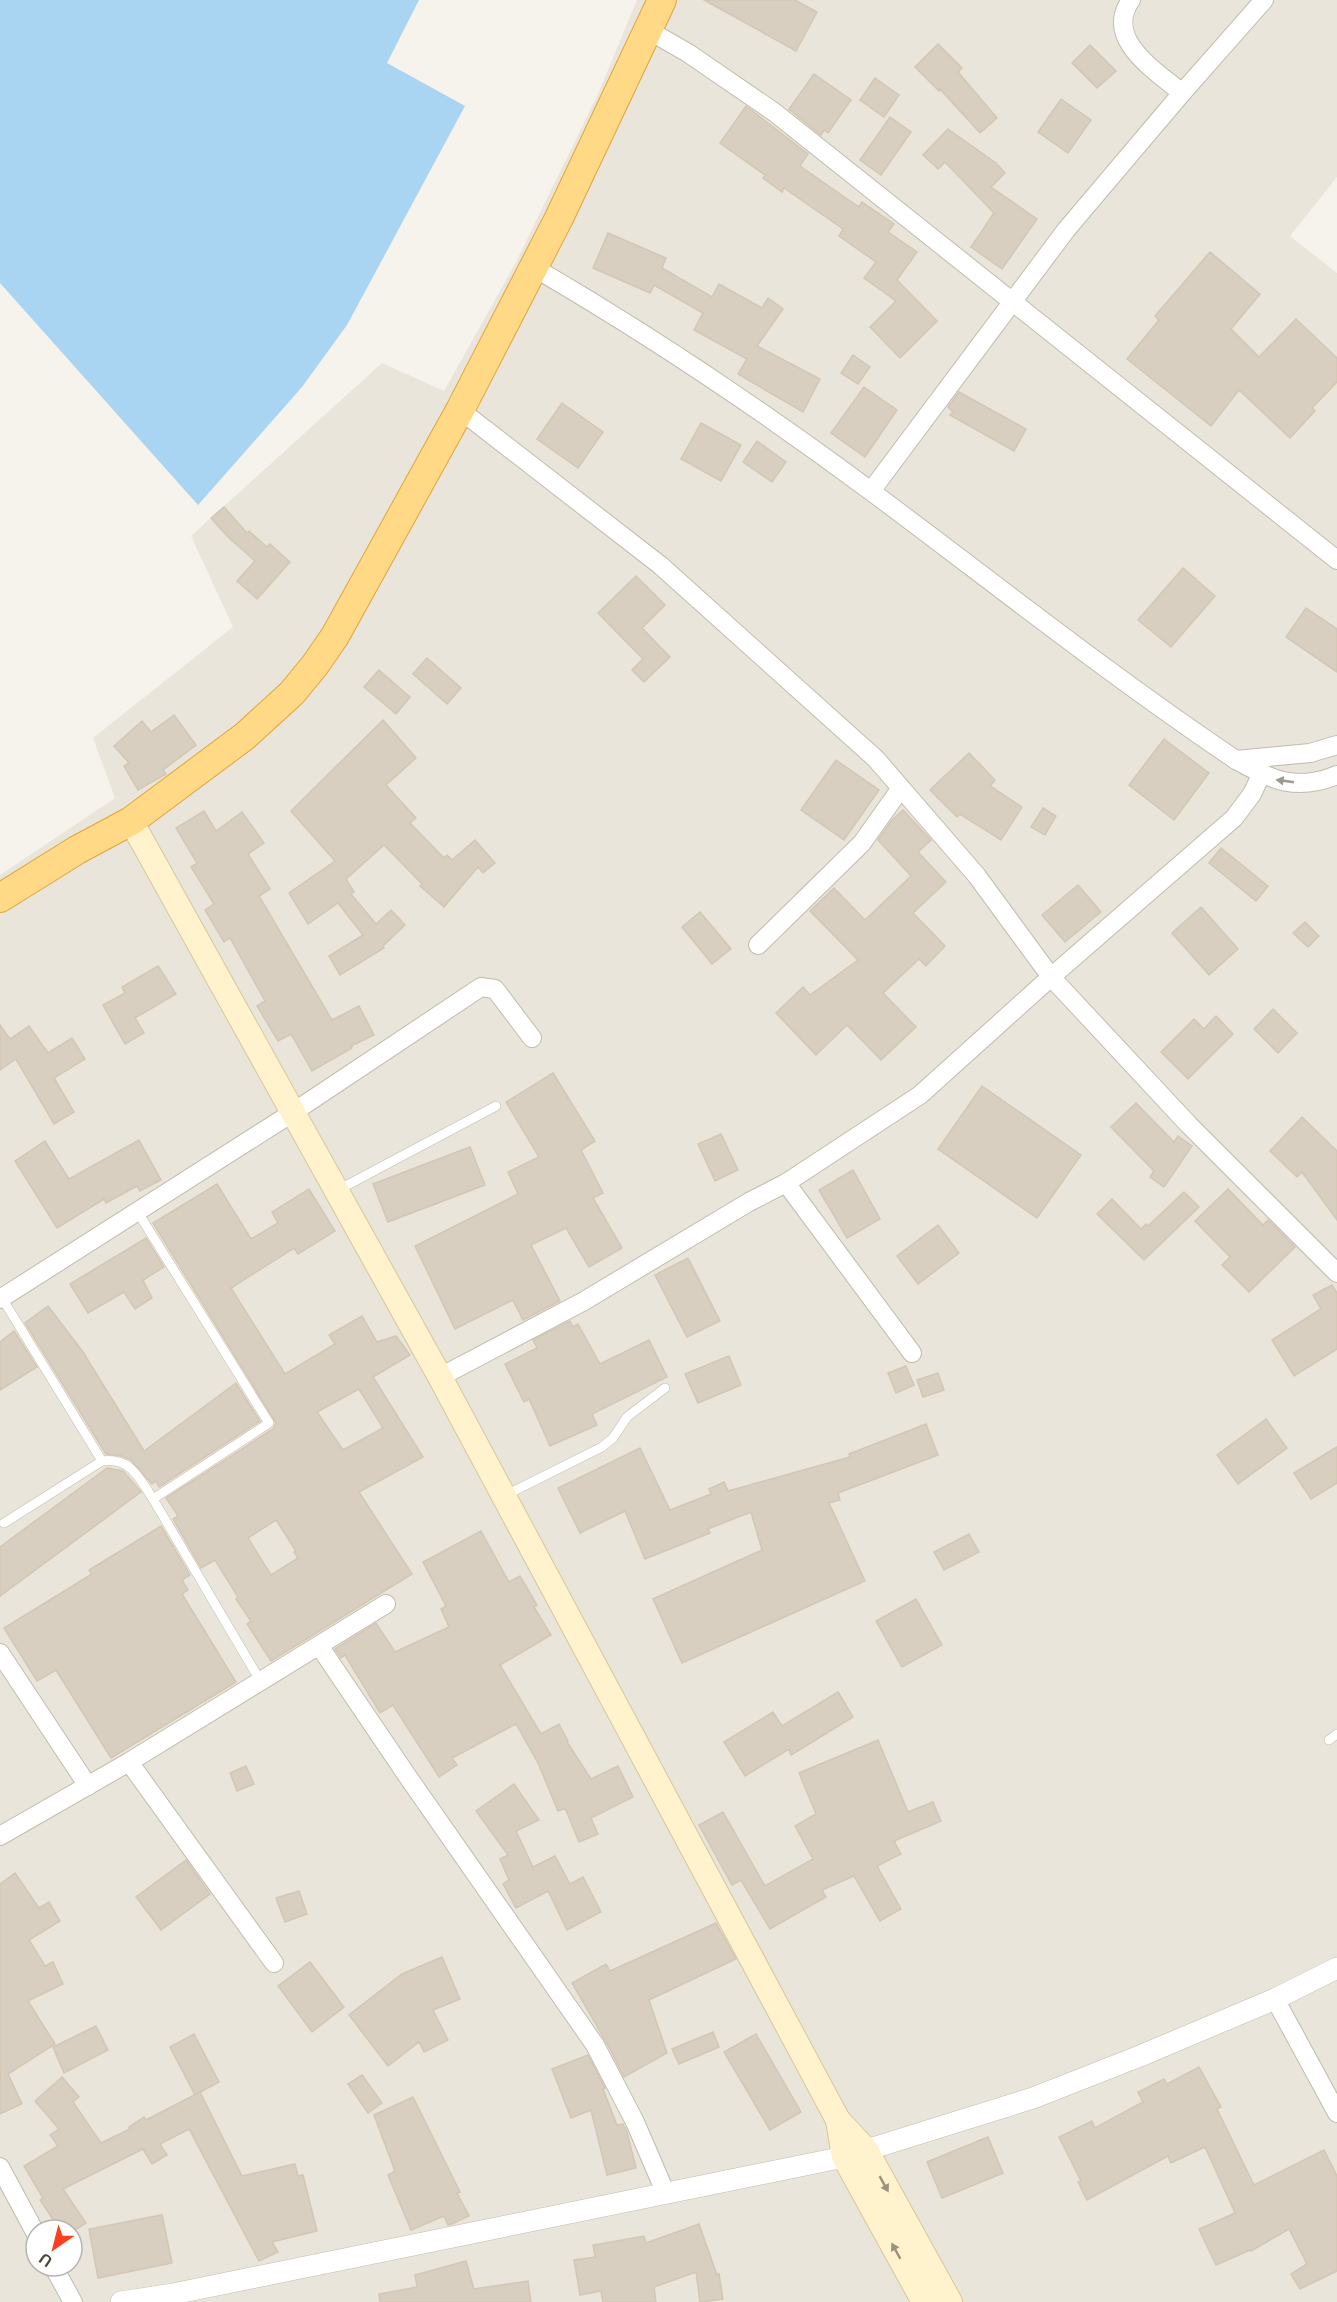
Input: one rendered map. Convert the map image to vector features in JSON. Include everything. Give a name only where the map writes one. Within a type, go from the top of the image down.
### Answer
[{"type":"highway","points":[[0,898],[77,850],[130,821],[245,736],[292,693],[315,665],[335,636],[460,410],[559,218],[662,0]]},
{"type":"main road","points":[[130,821],[504,1496],[838,2120],[924,2302]]},
{"type":"main road","points":[[855,2153],[950,2302]]},
{"type":"street","points":[[1131,0],[1124,14],[1123,25],[1130,46],[1182,93]]},
{"type":"street","points":[[871,491],[1066,230],[1264,0]]},
{"type":"street","points":[[648,30],[688,52],[774,112],[1337,560]]},
{"type":"street","points":[[533,267],[604,308],[691,364],[871,491],[1093,659],[1236,760],[1261,775],[1278,781],[1294,783],[1336,781]]},
{"type":"street","points":[[460,410],[660,565],[876,759],[976,876],[1051,977],[1189,1125],[1337,1273]]},
{"type":"street","points":[[1236,760],[1310,753],[1337,745]]},
{"type":"street","points":[[440,1377],[584,1300],[749,1202],[786,1183],[920,1095],[1051,977],[1234,818],[1252,794],[1261,775]]},
{"type":"street","points":[[758,945],[862,843],[901,788]]},
{"type":"street","points":[[1,1299],[292,1113],[481,987],[495,989],[532,1038]]},
{"type":"street","points":[[786,1183],[912,1353]]},
{"type":"street","points":[[0,1836],[129,1762],[320,1647],[386,1604]]},
{"type":"street","points":[[320,1647],[594,2044],[635,2122],[666,2194]]},
{"type":"street","points":[[0,1653],[88,1786]]},
{"type":"street","points":[[129,1762],[274,1963]]},
{"type":"street","points":[[121,2302],[175,2298],[855,2153],[1033,2098],[1275,1999],[1337,1968]]},
{"type":"street","points":[[1275,1999],[1337,2113]]},
{"type":"street","points":[[0,2167],[27,2218]]},
{"type":"street","points":[[60,2278],[73,2302]]},
{"type":"lane","points":[[336,1191],[496,1106]]},
{"type":"lane","points":[[137,1212],[269,1423],[153,1499]]},
{"type":"lane","points":[[1,1299],[102,1461]]},
{"type":"lane","points":[[504,1496],[602,1447],[613,1438],[627,1417],[665,1388]]},
{"type":"lane","points":[[4,1523],[102,1461],[115,1460],[126,1465],[137,1474],[153,1499],[261,1682]]},
{"type":"shaded area","points":[[637,0],[1337,0],[1337,177],[1290,236],[1337,273],[1337,2302],[0,2302],[0,875],[115,798],[93,738],[233,627],[191,536],[382,363],[444,391],[515,264],[598,94]]},
{"type":"water","points":[[0,0],[419,0],[387,63],[465,106],[347,325],[302,387],[198,505],[0,283]]},
{"type":"building","points":[[704,0],[795,0],[817,12],[796,51]]},
{"type":"building","points":[[938,44],[962,68],[958,72],[997,118],[980,133],[940,89],[939,91],[915,67]]},
{"type":"building","points":[[1090,45],[1116,71],[1097,88],[1072,63]]},
{"type":"building","points":[[814,74],[851,100],[828,133],[824,130],[821,135],[789,109]]},
{"type":"building","points":[[875,78],[899,95],[884,117],[860,100]]},
{"type":"building","points":[[1061,99],[1091,120],[1068,153],[1038,132]]},
{"type":"building","points":[[746,106],[808,154],[800,166],[859,207],[862,202],[894,224],[888,232],[917,252],[897,280],[937,321],[900,358],[870,327],[896,301],[864,278],[876,262],[839,236],[843,229],[784,188],[782,192],[763,178],[765,175],[720,143]]},
{"type":"building","points":[[890,117],[911,132],[881,175],[860,160]]},
{"type":"building","points":[[948,129],[996,163],[1005,173],[991,187],[1037,219],[1002,269],[971,247],[994,213],[945,162],[938,169],[923,155]]},
{"type":"building","points":[[608,233],[666,258],[662,268],[712,297],[719,284],[762,308],[768,298],[783,309],[757,346],[820,379],[803,412],[738,374],[747,359],[694,330],[703,313],[654,285],[650,293],[593,268]]},
{"type":"building","points":[[1210,252],[1260,294],[1231,329],[1259,357],[1296,319],[1337,358],[1337,382],[1312,408],[1315,411],[1290,438],[1239,390],[1211,426],[1127,359],[1159,320],[1155,316]]},
{"type":"building","points":[[853,355],[870,367],[858,384],[841,373]]},
{"type":"building","points":[[864,387],[897,410],[865,457],[831,433]]},
{"type":"building","points":[[959,392],[1026,429],[1014,451],[950,415],[953,412],[948,407]]},
{"type":"building","points":[[562,403],[603,432],[578,468],[537,439]]},
{"type":"building","points":[[701,423],[741,445],[721,481],[681,459]]},
{"type":"building","points":[[757,441],[786,462],[772,482],[743,462]]},
{"type":"building","points":[[224,507],[247,533],[249,531],[267,547],[270,544],[290,562],[257,599],[237,581],[255,561],[211,518]]},
{"type":"building","points":[[1183,568],[1215,596],[1171,647],[1138,620]]},
{"type":"building","points":[[636,576],[665,605],[642,628],[670,657],[644,682],[632,670],[643,659],[598,613]]},
{"type":"building","points":[[1306,608],[1337,629],[1337,672],[1286,637]]},
{"type":"building","points":[[427,658],[461,688],[447,704],[413,674]]},
{"type":"building","points":[[379,670],[410,697],[396,714],[364,687]]},
{"type":"building","points":[[174,715],[196,745],[163,770],[166,774],[138,790],[124,766],[129,763],[114,746],[142,721],[151,732]]},
{"type":"building","points":[[383,720],[416,758],[386,785],[416,818],[410,823],[444,858],[447,855],[452,860],[475,840],[495,863],[483,873],[478,867],[444,907],[420,886],[422,884],[384,845],[346,879],[354,892],[351,894],[376,924],[391,910],[405,925],[383,946],[384,948],[340,975],[329,956],[363,935],[338,903],[308,924],[289,893],[335,861],[291,811]]},
{"type":"building","points":[[1164,739],[1209,773],[1174,820],[1129,785]]},
{"type":"building","points":[[969,753],[995,780],[990,786],[1022,807],[1001,840],[960,814],[957,817],[930,790]]},
{"type":"building","points":[[836,760],[879,790],[844,840],[801,810]]},
{"type":"building","points":[[1043,808],[1056,816],[1045,835],[1031,827]]},
{"type":"building","points":[[903,810],[931,840],[918,852],[946,882],[913,913],[945,946],[926,966],[919,959],[883,993],[916,1027],[881,1060],[847,1025],[816,1055],[776,1013],[803,987],[810,995],[858,960],[810,911],[834,888],[865,920],[911,876],[878,840],[892,820]]},
{"type":"building","points":[[204,811],[216,831],[242,812],[264,843],[248,854],[270,889],[259,896],[332,1020],[359,1006],[374,1035],[351,1046],[352,1048],[312,1071],[291,1034],[278,1041],[257,1006],[265,1001],[230,938],[224,942],[205,910],[214,904],[191,867],[197,863],[176,828]]},
{"type":"building","points":[[1221,848],[1268,886],[1256,901],[1209,863]]},
{"type":"building","points":[[1078,885],[1101,912],[1065,942],[1042,915]]},
{"type":"building","points":[[1201,907],[1238,949],[1209,975],[1172,933]]},
{"type":"building","points":[[700,912],[731,949],[712,964],[682,927]]},
{"type":"building","points":[[1305,922],[1319,936],[1308,947],[1293,933]]},
{"type":"building","points":[[158,966],[176,994],[135,1018],[144,1033],[125,1044],[103,1005],[125,993],[122,987]]},
{"type":"building","points":[[1273,1009],[1297,1033],[1278,1053],[1254,1029]]},
{"type":"building","points":[[1216,1016],[1233,1034],[1188,1079],[1161,1052],[1194,1019],[1204,1029]]},
{"type":"building","points":[[0,1025],[10,1039],[29,1026],[48,1053],[72,1038],[85,1059],[54,1078],[74,1112],[54,1124],[16,1059],[0,1070]]},
{"type":"building","points":[[553,1073],[595,1141],[581,1150],[603,1193],[593,1198],[622,1248],[589,1267],[566,1228],[531,1245],[560,1301],[523,1320],[513,1300],[455,1329],[415,1246],[518,1194],[508,1172],[539,1157],[506,1102]]},
{"type":"building","points":[[982,1086],[1081,1155],[1037,1218],[938,1149]]},
{"type":"building","points":[[1136,1103],[1174,1142],[1178,1136],[1192,1146],[1164,1187],[1150,1177],[1154,1171],[1111,1127]]},
{"type":"building","points":[[1302,1117],[1337,1151],[1337,1220],[1302,1172],[1297,1177],[1270,1151]]},
{"type":"building","points":[[721,1134],[738,1170],[715,1181],[698,1144]]},
{"type":"building","points":[[139,1140],[161,1180],[140,1191],[137,1186],[106,1203],[104,1199],[57,1228],[15,1161],[45,1141],[69,1179]]},
{"type":"building","points":[[470,1147],[485,1185],[388,1222],[373,1184]]},
{"type":"building","points":[[853,1170],[880,1219],[847,1238],[819,1190]]},
{"type":"building","points":[[217,1184],[251,1239],[278,1223],[272,1212],[309,1189],[335,1231],[298,1254],[294,1248],[231,1288],[285,1374],[335,1344],[329,1335],[362,1316],[377,1342],[396,1336],[410,1355],[373,1377],[423,1457],[359,1492],[412,1574],[271,1661],[247,1624],[251,1621],[215,1560],[201,1568],[173,1519],[178,1516],[166,1498],[273,1429],[276,1423],[153,1223]],"holes":[[[359,1389],[383,1428],[343,1450],[317,1412]],[[276,1520],[298,1558],[271,1575],[248,1538]]]},
{"type":"building","points":[[1228,1189],[1263,1225],[1268,1220],[1295,1247],[1249,1292],[1222,1265],[1230,1257],[1195,1221]]},
{"type":"building","points":[[1184,1192],[1199,1207],[1144,1260],[1097,1214],[1112,1199],[1141,1229],[1146,1224],[1148,1226]]},
{"type":"building","points":[[938,1225],[959,1253],[918,1284],[897,1256]]},
{"type":"building","points":[[146,1238],[164,1267],[143,1280],[152,1298],[135,1309],[124,1292],[88,1313],[70,1284]]},
{"type":"building","points":[[688,1258],[720,1321],[687,1337],[655,1275]]},
{"type":"building","points":[[1332,1285],[1337,1293],[1337,1349],[1294,1376],[1272,1340],[1321,1309],[1313,1295]]},
{"type":"building","points":[[48,1306],[83,1352],[144,1451],[236,1383],[260,1421],[159,1487],[156,1481],[152,1484],[131,1460],[106,1454],[25,1323]]},
{"type":"building","points":[[570,1321],[573,1327],[578,1324],[600,1364],[649,1340],[667,1377],[592,1414],[597,1425],[550,1446],[529,1399],[524,1402],[505,1364],[537,1348],[533,1340]]},
{"type":"building","points":[[14,1331],[37,1367],[0,1390],[0,1342]]},
{"type":"building","points":[[729,1356],[741,1385],[698,1403],[685,1374]]},
{"type":"building","points":[[906,1366],[914,1385],[896,1393],[888,1373]]},
{"type":"building","points":[[938,1373],[944,1390],[923,1397],[917,1380]]},
{"type":"building","points":[[1266,1419],[1287,1448],[1238,1484],[1217,1455]]},
{"type":"building","points":[[926,1424],[938,1455],[838,1493],[840,1500],[829,1503],[865,1581],[682,1663],[653,1599],[762,1550],[751,1512],[708,1529],[710,1533],[645,1559],[625,1511],[580,1533],[558,1488],[640,1448],[670,1510],[711,1494],[709,1489],[724,1482],[728,1491],[850,1457],[849,1454]]},
{"type":"building","points":[[1337,1447],[1337,1483],[1311,1499],[1294,1473]]},
{"type":"building","points":[[107,1468],[123,1471],[141,1492],[0,1596],[0,1547]]},
{"type":"building","points":[[161,1526],[190,1575],[182,1580],[188,1590],[182,1594],[236,1682],[111,1758],[56,1670],[37,1681],[4,1628],[92,1574],[89,1570]]},
{"type":"building","points":[[481,1531],[509,1582],[520,1576],[537,1605],[534,1607],[551,1635],[500,1665],[541,1734],[559,1724],[567,1742],[591,1779],[618,1766],[633,1797],[591,1818],[598,1834],[579,1842],[565,1808],[558,1811],[538,1763],[516,1724],[452,1758],[457,1765],[439,1777],[393,1705],[380,1713],[345,1655],[341,1658],[335,1649],[376,1623],[395,1652],[449,1627],[441,1609],[446,1606],[423,1562]]},
{"type":"building","points":[[969,1534],[979,1552],[944,1570],[934,1552]]},
{"type":"building","points":[[916,1599],[942,1645],[902,1667],[876,1621]]},
{"type":"building","points":[[838,1692],[853,1717],[791,1755],[789,1749],[745,1776],[724,1742],[773,1712],[782,1726]]},
{"type":"building","points":[[878,1740],[908,1812],[933,1802],[941,1821],[894,1841],[901,1854],[877,1866],[901,1909],[880,1921],[854,1876],[822,1890],[826,1897],[770,1929],[741,1880],[732,1885],[699,1825],[723,1812],[765,1886],[813,1859],[795,1826],[816,1814],[799,1773]]},
{"type":"building","points":[[246,1766],[254,1784],[237,1791],[230,1773]]},
{"type":"building","points":[[514,1784],[539,1820],[516,1831],[533,1867],[555,1856],[570,1884],[583,1877],[601,1912],[567,1930],[548,1891],[516,1908],[503,1884],[509,1880],[500,1859],[508,1855],[476,1811]]},
{"type":"building","points":[[186,1860],[210,1894],[161,1930],[136,1897]]},
{"type":"building","points":[[15,1873],[39,1908],[49,1902],[60,1921],[29,1940],[45,1966],[53,1962],[63,1984],[28,2001],[55,2044],[8,2074],[22,2104],[0,2114],[0,1884]]},
{"type":"building","points":[[299,1891],[307,1914],[285,1922],[276,1898]]},
{"type":"building","points":[[716,1923],[736,1959],[649,2000],[667,2053],[624,2077],[572,1983],[606,1964],[610,1971]]},
{"type":"building","points":[[442,1957],[460,1999],[433,2010],[448,2040],[424,2052],[419,2042],[388,2066],[349,2015],[402,1974]]},
{"type":"building","points":[[310,1962],[344,2007],[312,2032],[278,1986]]},
{"type":"building","points":[[96,2026],[108,2050],[64,2073],[53,2047]]},
{"type":"building","points":[[713,2032],[719,2047],[679,2064],[672,2049]]},
{"type":"building","points":[[194,2034],[219,2082],[195,2095],[170,2047]]},
{"type":"building","points":[[756,2034],[801,2112],[770,2130],[724,2052]]},
{"type":"building","points":[[588,2055],[605,2088],[603,2089],[617,2125],[623,2124],[627,2132],[636,2168],[607,2175],[591,2110],[571,2118],[552,2069]]},
{"type":"building","points":[[1199,2067],[1221,2107],[1217,2109],[1254,2185],[1324,2150],[1337,2176],[1337,2271],[1300,2289],[1291,2274],[1307,2264],[1289,2229],[1251,2251],[1216,2265],[1199,2229],[1235,2213],[1205,2147],[1171,2163],[1168,2156],[1087,2200],[1078,2182],[1081,2181],[1059,2137],[1092,2121],[1095,2128],[1143,2102],[1138,2092],[1164,2079],[1167,2084]]},
{"type":"building","points":[[362,2075],[382,2103],[368,2113],[348,2084]]},
{"type":"building","points":[[62,2077],[79,2097],[73,2102],[101,2143],[130,2129],[129,2127],[144,2117],[146,2120],[200,2092],[242,2176],[295,2164],[298,2176],[303,2175],[317,2231],[272,2242],[278,2252],[259,2261],[189,2129],[160,2144],[167,2155],[152,2164],[143,2149],[63,2189],[83,2218],[52,2218],[40,2200],[43,2198],[24,2166],[58,2146],[50,2135],[59,2129],[35,2101]]},
{"type":"building","points":[[413,2097],[460,2192],[457,2193],[469,2216],[448,2225],[444,2216],[411,2230],[388,2175],[395,2171],[374,2115]]},
{"type":"building","points":[[988,2137],[1003,2173],[942,2198],[927,2162]]},
{"type":"building","points":[[162,2215],[172,2263],[98,2278],[89,2229]]},
{"type":"building","points":[[699,2224],[717,2275],[719,2274],[723,2299],[700,2302],[696,2272],[654,2287],[656,2302],[603,2302],[601,2291],[580,2295],[574,2260],[595,2257],[593,2245],[644,2236],[646,2243]]},
{"type":"building","points":[[466,2261],[474,2289],[528,2281],[531,2302],[380,2302],[379,2294],[417,2287],[415,2275]]}]
